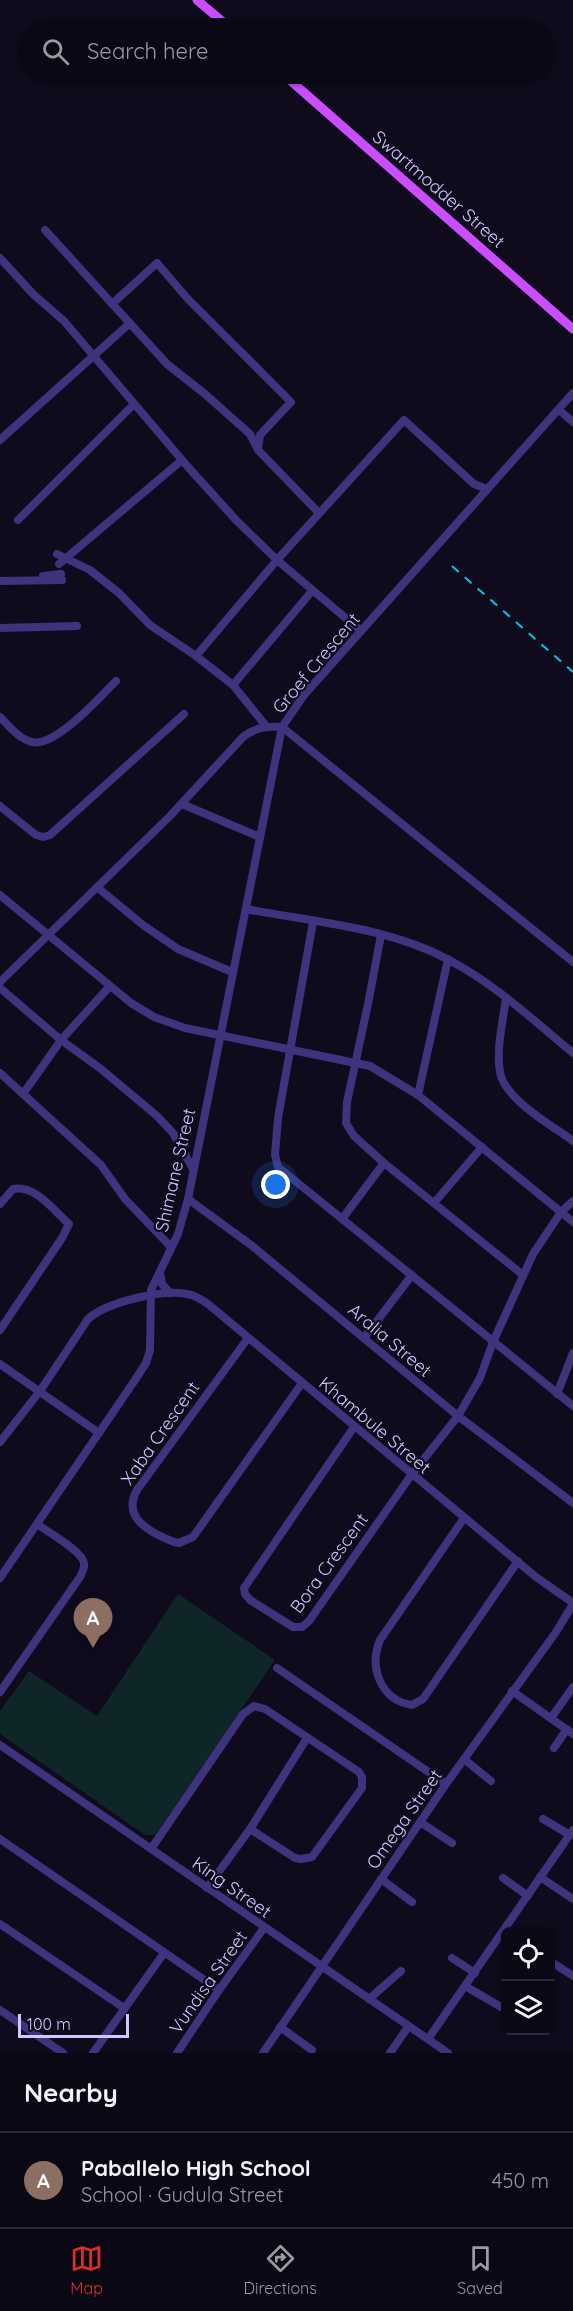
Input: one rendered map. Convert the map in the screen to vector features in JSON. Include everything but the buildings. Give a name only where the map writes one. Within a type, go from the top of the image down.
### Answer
[{"type":"main road","points":[[196,0],[218,18]]},
{"type":"main road","name":"Swartmodder Street","points":[[294,84],[573,329]]},
{"type":"street","points":[[45,230],[167,364],[250,434],[258,450],[319,513]]},
{"type":"street","points":[[0,258],[33,294],[64,321],[236,520],[277,560],[361,632]]},
{"type":"street","points":[[112,304],[157,263],[187,298],[291,402],[260,435],[258,450]]},
{"type":"street","points":[[0,440],[130,323]]},
{"type":"street","name":"Groef Crescent","points":[[573,393],[299,700],[282,727],[573,962]]},
{"type":"street","points":[[18,520],[134,404]]},
{"type":"street","points":[[559,410],[573,422]]},
{"type":"street","points":[[196,656],[277,560],[404,420],[474,484],[487,489]]},
{"type":"street","points":[[59,564],[182,460]]},
{"type":"street","points":[[57,554],[90,570],[119,593],[150,625],[196,656],[233,686],[266,726]]},
{"type":"street","points":[[0,581],[62,577]]},
{"type":"street","points":[[233,686],[312,591]]},
{"type":"street","points":[[0,635],[3,628],[77,626]]},
{"type":"street","points":[[0,717],[26,740],[44,742],[64,729],[116,681]]},
{"type":"street","points":[[0,807],[36,835],[43,837],[50,835],[184,714]]},
{"type":"street","points":[[0,982],[182,804],[243,737],[266,726],[282,727]]},
{"type":"street","name":"Shimane Street","points":[[0,1578],[148,1357],[151,1341],[150,1297],[182,1221],[188,1199],[282,727]]},
{"type":"street","points":[[182,804],[260,837]]},
{"type":"street","points":[[97,887],[143,925],[178,949],[232,972]]},
{"type":"street","points":[[0,895],[110,986],[154,1017],[185,1028],[356,1062],[381,1071],[418,1095],[573,1222]]},
{"type":"street","points":[[246,909],[381,935],[418,946],[448,959],[506,998],[573,1053]]},
{"type":"street","points":[[313,922],[279,1118],[275,1161],[278,1167],[573,1406]]},
{"type":"street","points":[[381,935],[347,1102],[346,1123],[354,1136],[384,1163],[523,1275]]},
{"type":"street","points":[[418,1095],[448,959]]},
{"type":"street","points":[[23,1094],[61,1041],[110,986]]},
{"type":"street","points":[[0,988],[61,1041],[101,1069],[157,1116],[173,1133],[193,1169]]},
{"type":"street","points":[[506,998],[499,1066],[502,1080],[514,1096],[573,1141]]},
{"type":"street","points":[[0,1073],[101,1165],[125,1199],[171,1247]]},
{"type":"street","points":[[434,1203],[482,1147]]},
{"type":"street","points":[[342,1219],[384,1163]]},
{"type":"street","points":[[0,1204],[14,1189],[24,1188],[36,1194],[69,1224],[62,1238],[0,1329]]},
{"type":"street","name":"Aralia Street","points":[[188,1199],[251,1245],[458,1416],[573,1503]]},
{"type":"street","name":"Bora Crescent","points":[[354,1427],[246,1584],[244,1591],[250,1600],[293,1627],[304,1626],[412,1474],[458,1416],[480,1378],[493,1342],[523,1275],[546,1232],[561,1212],[573,1201]]},
{"type":"street","points":[[160,1273],[162,1284],[170,1293]]},
{"type":"street","points":[[364,1338],[412,1275]]},
{"type":"street","name":"Khambule Street","points":[[0,1443],[40,1391],[88,1319],[96,1312],[118,1303],[170,1293],[187,1294],[201,1299],[464,1518],[573,1603]]},
{"type":"street","name":"Xaba Crescent","points":[[248,1338],[137,1490],[131,1508],[139,1522],[174,1542],[179,1543],[193,1537],[302,1383]]},
{"type":"street","points":[[557,1394],[573,1353]]},
{"type":"street","points":[[0,1364],[99,1433]]},
{"type":"street","points":[[464,1518],[380,1640],[375,1655],[377,1674],[380,1683],[391,1695],[412,1705],[423,1699],[518,1561]]},
{"type":"street","points":[[0,1692],[80,1577],[84,1567],[83,1560],[78,1553],[37,1524]]},
{"type":"street","name":"Omega Street","points":[[263,2053],[420,1821],[556,1632],[573,1603]]},
{"type":"street","points":[[277,1668],[446,1784]]},
{"type":"street","points":[[551,1718],[573,1687]]},
{"type":"street","points":[[512,1691],[570,1731],[554,1748]]},
{"type":"street","points":[[150,1849],[248,1709],[254,1706],[261,1707],[358,1772],[363,1783],[341,1820],[312,1857],[295,1858],[250,1829]]},
{"type":"street","points":[[207,1888],[250,1829],[307,1738]]},
{"type":"street","name":"King Street","points":[[0,1745],[448,2053]]},
{"type":"street","points":[[464,1759],[490,1781]]},
{"type":"street","points":[[508,1927],[571,1832],[543,1819]]},
{"type":"street","points":[[420,1821],[452,1843]]},
{"type":"street","points":[[0,1839],[219,1990]]},
{"type":"street","points":[[540,1877],[573,1899]]},
{"type":"street","points":[[503,1878],[528,1896]]},
{"type":"street","points":[[381,1879],[412,1902]]},
{"type":"street","points":[[0,1924],[124,2008]]},
{"type":"street","name":"Vundisa Street","points":[[177,2053],[264,1928]]},
{"type":"street","points":[[428,2039],[501,1937]]},
{"type":"street","points":[[93,2053],[164,1953]]},
{"type":"street","points":[[452,1958],[475,1973]]},
{"type":"street","points":[[555,1964],[573,1976]]},
{"type":"street","points":[[369,1999],[401,1971]]},
{"type":"street","points":[[465,1986],[501,2007]]},
{"type":"street","points":[[0,2010],[63,2053]]},
{"type":"street","points":[[280,2027],[312,2050]]},
{"type":"street","points":[[390,2053],[408,2027]]},
{"type":"green space","points":[[178,1594],[275,1660],[155,1835],[145,1835],[0,1734],[0,1711],[29,1671],[97,1716]]},
{"type":"railway","points":[[452,566],[573,672]]},
{"type":"place","name":"Paballelo High School","points":[[93,1648]]}]
